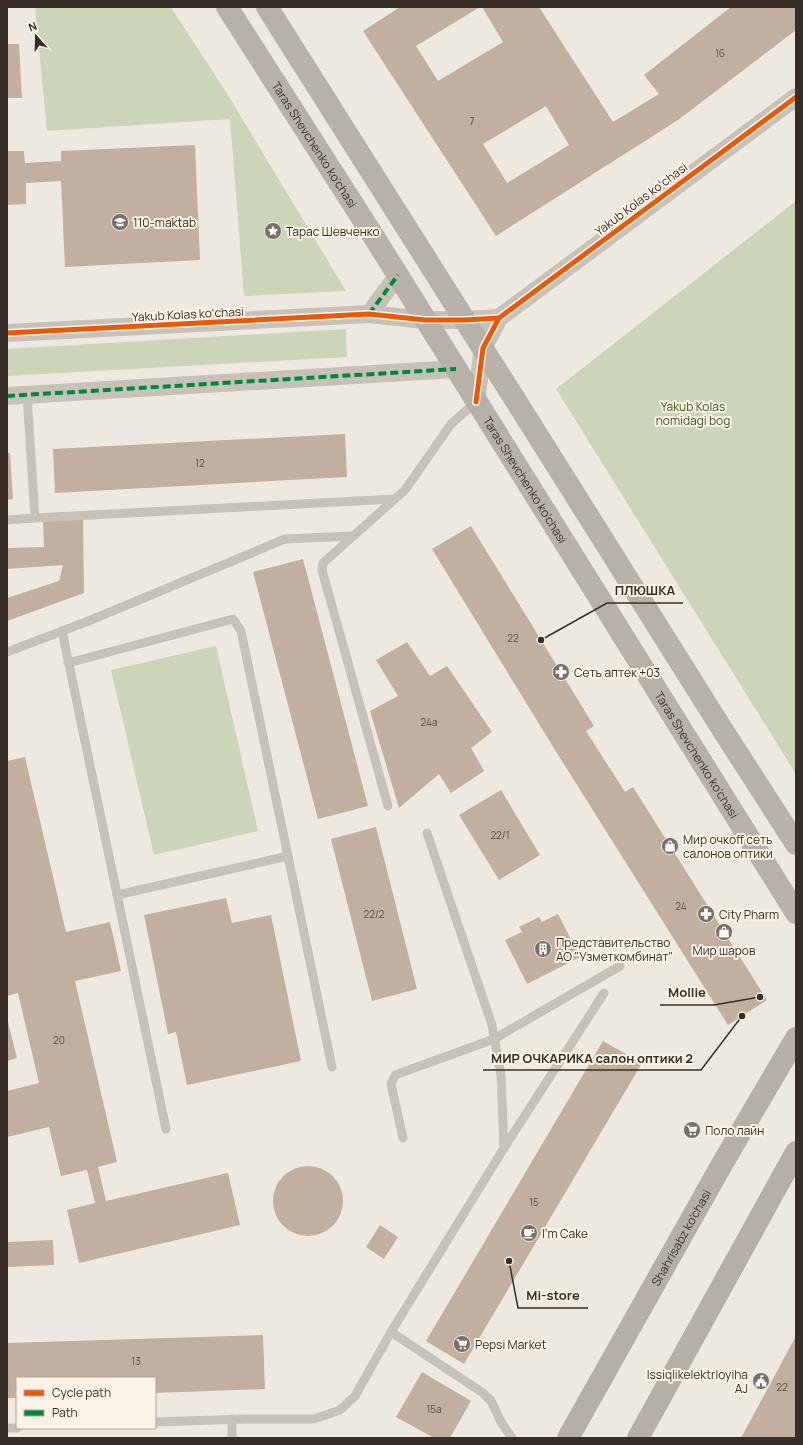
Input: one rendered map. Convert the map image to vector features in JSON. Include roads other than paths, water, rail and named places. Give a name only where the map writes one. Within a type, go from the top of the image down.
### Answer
[{"type":"main road","name":"Taras Shevchenko ko'chasi","points":[[227,7],[398,275],[796,913]]},
{"type":"main road","points":[[266,7],[796,844]]},
{"type":"main road","name":"Shahrisabz ko'chasi","points":[[568,1438],[721,1166],[796,1038]]},
{"type":"main road","points":[[638,1438],[796,1152]]},
{"type":"street","name":"Yakub Kolas koʻchasi","points":[[476,402],[483,348],[499,318],[796,97]]},
{"type":"street","points":[[369,314],[398,275]]},
{"type":"street","name":"Yakub Kolas koʻchasi","points":[[7,333],[369,314],[425,320]]},
{"type":"street","points":[[425,320],[499,318]]},
{"type":"street","points":[[7,396],[456,369]]},
{"type":"lane","points":[[27,395],[35,518]]},
{"type":"lane","points":[[388,806],[322,570],[323,563],[405,490],[451,424],[476,402]]},
{"type":"lane","points":[[7,520],[394,499]]},
{"type":"lane","points":[[7,652],[86,622],[285,539],[352,536]]},
{"type":"lane","points":[[68,663],[232,619],[241,631],[332,1067]]},
{"type":"lane","points":[[62,631],[166,1129]]},
{"type":"lane","points":[[427,833],[492,1025],[501,1075],[504,1148]]},
{"type":"lane","points":[[117,895],[288,856]]},
{"type":"lane","points":[[403,1138],[390,1084],[396,1076],[494,1039],[620,966]]},
{"type":"lane","points":[[156,1422],[232,1419],[314,1419],[340,1410],[355,1396],[391,1332],[504,1148],[604,993]]},
{"type":"lane","points":[[391,1332],[483,1393],[491,1401],[501,1422],[512,1438]]},
{"type":"lane","points":[[232,1419],[232,1438]]},
{"type":"place","name":"110-maktab","points":[[120,222]]},
{"type":"place","name":"Тарас Шевченко","points":[[273,231]]},
{"type":"place","name":"ПЛЮШКА","points":[[541,640]]},
{"type":"place","name":"Сеть аптек +03","points":[[561,672]]},
{"type":"place","name":"Мир очкоff сеть салонов оптики","points":[[670,846]]},
{"type":"place","name":"City Pharm","points":[[706,914]]},
{"type":"place","name":"Мир шаров","points":[[724,932]]},
{"type":"place","name":"Представительство АО \"Узметкомбинат\"","points":[[543,949]]},
{"type":"place","name":"Mollie","points":[[760,997]]},
{"type":"place","name":"МИР ОЧКАРИКА салон оптики 2","points":[[742,1016]]},
{"type":"place","name":"Поло лайн","points":[[692,1130]]},
{"type":"place","name":"I'm Cake","points":[[529,1233]]},
{"type":"place","name":"Mi-store","points":[[509,1261]]},
{"type":"place","name":"Pepsi Market","points":[[462,1344]]},
{"type":"place","name":"Issiqlikelektrloyiha AJ","points":[[761,1381]]},
{"type":"park label","name":"Yakub Kolas nomidagi bog","points":[[693,413]]}]
